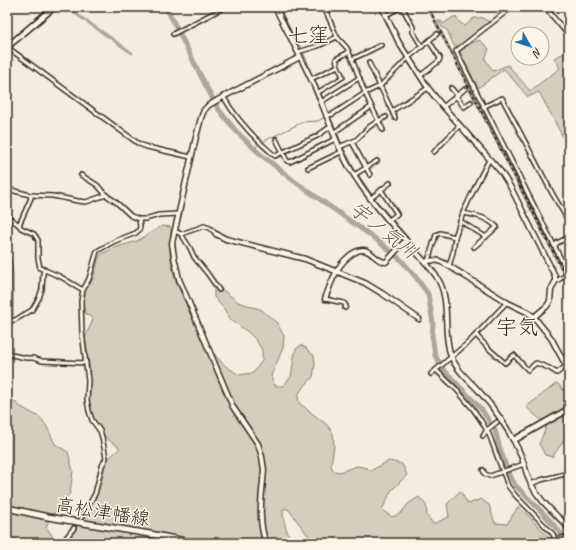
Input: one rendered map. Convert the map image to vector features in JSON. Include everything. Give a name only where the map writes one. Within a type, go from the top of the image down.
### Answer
[{"type":"main road","points":[[7,47],[54,7]]},
{"type":"main road","points":[[514,440],[569,410]]},
{"type":"main road","name":"高松津幡線","points":[[7,508],[48,517],[194,543]]},
{"type":"street","points":[[173,34],[219,8],[225,7]]},
{"type":"street","points":[[276,7],[311,79],[341,152],[354,175],[370,199],[388,221],[426,261],[442,287],[446,308],[447,344],[451,357],[461,372],[489,403],[514,440],[531,484],[538,495],[569,528]]},
{"type":"street","points":[[324,7],[337,37],[349,52],[365,93],[383,130]]},
{"type":"street","points":[[382,7],[399,43],[428,88],[459,126],[501,172],[511,188],[555,276],[550,301],[547,306],[534,317]]},
{"type":"street","points":[[386,15],[401,7],[413,27],[413,32],[422,47]]},
{"type":"street","points":[[512,7],[456,51],[568,273],[555,282]]},
{"type":"street","points":[[545,7],[569,36]]},
{"type":"street","points":[[326,116],[333,114],[365,93],[380,86],[408,58],[437,34]]},
{"type":"street","points":[[266,543],[260,520],[264,470],[262,457],[255,440],[233,407],[179,279],[174,263],[172,243],[200,118],[204,110],[223,96],[299,55],[337,37]]},
{"type":"street","points":[[420,76],[440,58],[429,41]]},
{"type":"street","points":[[352,59],[381,45]]},
{"type":"street","points":[[7,47],[139,144],[191,157]]},
{"type":"street","points":[[317,93],[343,77],[336,60],[349,52]]},
{"type":"street","points":[[369,63],[395,118]]},
{"type":"street","points":[[311,79],[338,66]]},
{"type":"street","points":[[320,102],[359,78]]},
{"type":"street","points":[[392,111],[428,88]]},
{"type":"street","points":[[451,88],[464,107],[470,102]]},
{"type":"street","points":[[443,107],[465,89]]},
{"type":"street","points":[[223,96],[236,116],[274,156],[317,136],[330,127]]},
{"type":"street","points":[[483,107],[502,98],[569,222]]},
{"type":"street","points":[[333,133],[372,107]]},
{"type":"street","points":[[339,147],[356,140],[369,127],[386,117]]},
{"type":"street","points":[[434,152],[459,126]]},
{"type":"street","points":[[276,139],[287,161],[290,162],[335,138]]},
{"type":"street","points":[[352,142],[370,175]]},
{"type":"street","points":[[308,168],[341,152]]},
{"type":"street","points":[[449,266],[455,237],[463,213],[489,160]]},
{"type":"street","points":[[354,175],[377,161]]},
{"type":"street","points":[[81,175],[97,185],[106,195],[131,216],[140,219],[159,215],[179,214]]},
{"type":"street","points":[[370,199],[390,183]]},
{"type":"street","points":[[7,189],[30,195],[53,196],[78,202],[86,202],[106,195]]},
{"type":"street","points":[[381,190],[397,214],[388,221]]},
{"type":"street","points":[[19,225],[31,198],[30,195]]},
{"type":"street","points":[[463,213],[486,218],[497,227],[474,247]]},
{"type":"street","points":[[7,216],[21,228],[34,234],[38,240],[38,258],[40,268],[61,277],[83,290]]},
{"type":"street","points":[[81,518],[95,494],[102,466],[106,458],[102,437],[100,431],[92,420],[87,400],[88,381],[82,332],[81,301],[83,290],[98,252],[115,241],[136,233],[140,227],[140,219]]},
{"type":"street","points":[[460,221],[486,237]]},
{"type":"street","points":[[181,234],[204,226],[210,228],[216,234],[226,239],[305,259],[365,283],[420,319]]},
{"type":"street","points":[[175,231],[181,234],[194,257],[219,290]]},
{"type":"street","points":[[426,261],[436,235],[440,233],[455,237]]},
{"type":"street","points":[[555,246],[557,243],[569,237]]},
{"type":"street","points":[[345,308],[346,306],[344,303],[325,300],[336,271],[350,255],[357,251],[368,251],[382,262],[386,262],[406,240]]},
{"type":"street","points":[[426,261],[436,260],[449,266],[534,317],[551,338],[569,371]]},
{"type":"street","points":[[44,270],[42,289],[32,310],[15,320],[8,321],[7,354],[42,361],[86,363]]},
{"type":"street","points":[[431,374],[476,335],[507,302]]},
{"type":"street","points":[[476,335],[488,348],[505,362],[514,355],[528,370],[536,363],[557,373],[566,366]]},
{"type":"street","points":[[436,370],[473,409],[487,430],[508,486],[515,495],[552,534],[555,541],[569,537]]},
{"type":"street","points":[[483,436],[487,430],[497,422]]},
{"type":"street","points":[[484,470],[485,474],[490,476],[524,464]]},
{"type":"street","points":[[531,484],[569,473]]},
{"type":"street","points":[[59,543],[65,539],[74,528]]},
{"type":"shaded area","points":[[453,17],[456,17],[460,23],[465,26],[474,18],[481,17],[489,22],[458,47],[454,46],[447,30],[443,28],[438,21],[441,21],[443,24]]},
{"type":"shaded area","points":[[480,40],[489,49],[485,59],[493,71],[508,65],[530,91],[560,68],[554,58],[567,52],[569,53],[569,152],[566,143],[539,92],[528,97],[504,69],[478,88],[460,52],[471,43]]},
{"type":"shaded area","points":[[162,226],[171,227],[170,254],[175,280],[203,341],[223,364],[239,375],[253,373],[262,361],[262,350],[256,340],[248,332],[231,320],[214,297],[214,287],[220,288],[238,302],[262,310],[277,323],[284,336],[283,348],[271,376],[275,386],[283,386],[291,377],[296,349],[301,345],[314,356],[315,364],[313,377],[298,395],[299,403],[327,425],[333,433],[334,446],[331,465],[333,471],[340,472],[357,466],[367,468],[370,471],[389,461],[402,464],[407,475],[391,491],[382,510],[392,517],[400,514],[409,503],[419,497],[426,505],[427,515],[433,524],[449,517],[447,504],[460,491],[468,504],[481,499],[489,505],[495,523],[507,524],[518,507],[529,516],[550,539],[551,543],[317,543],[307,534],[289,510],[285,508],[283,515],[285,524],[287,532],[293,543],[65,543],[96,496],[107,460],[120,448],[105,437],[94,421],[91,411],[89,401],[91,377],[85,339],[93,319],[84,312],[83,298],[85,291],[93,279],[101,254],[114,248],[137,241]]},
{"type":"shaded area","points":[[7,256],[11,258],[13,275],[13,319],[7,318]]},
{"type":"shaded area","points":[[557,383],[569,396],[569,434],[552,457],[545,455],[539,444],[547,425],[526,407]]},
{"type":"shaded area","points":[[7,396],[21,407],[41,418],[55,444],[68,452],[73,471],[70,493],[49,520],[46,527],[57,543],[7,543]]},
{"type":"waterway","points":[[66,7],[132,53]]},
{"type":"waterway","name":"宇ノ気川","points":[[166,7],[219,110],[237,132],[260,154],[294,181],[377,240],[401,260],[415,276],[428,294],[433,323],[432,335],[435,355],[442,368],[482,410],[495,430],[506,467],[515,485],[558,530],[562,536],[562,543]]},
{"type":"waterway","points":[[280,8],[301,48]]},
{"type":"waterway","points":[[303,52],[310,68]]},
{"type":"waterway","points":[[315,80],[319,89]]},
{"type":"waterway","points":[[320,92],[323,98]]},
{"type":"waterway","points":[[324,102],[329,113]]},
{"type":"waterway","points":[[330,116],[336,130]]},
{"type":"waterway","points":[[262,142],[303,122],[318,121],[325,117]]},
{"type":"waterway","points":[[337,132],[342,144]]},
{"type":"waterway","name":"宇ノ気川","points":[[254,149],[258,145]]},
{"type":"waterway","points":[[343,147],[356,172]]},
{"type":"waterway","points":[[358,174],[372,195]]},
{"type":"waterway","points":[[373,197],[391,217]]},
{"type":"waterway","points":[[393,220],[408,237]]},
{"type":"railway","points":[[428,7],[569,283]]},
{"type":"district","name":"七窪","points":[[308,35]]},
{"type":"district","name":"宇気","points":[[517,327]]}]
